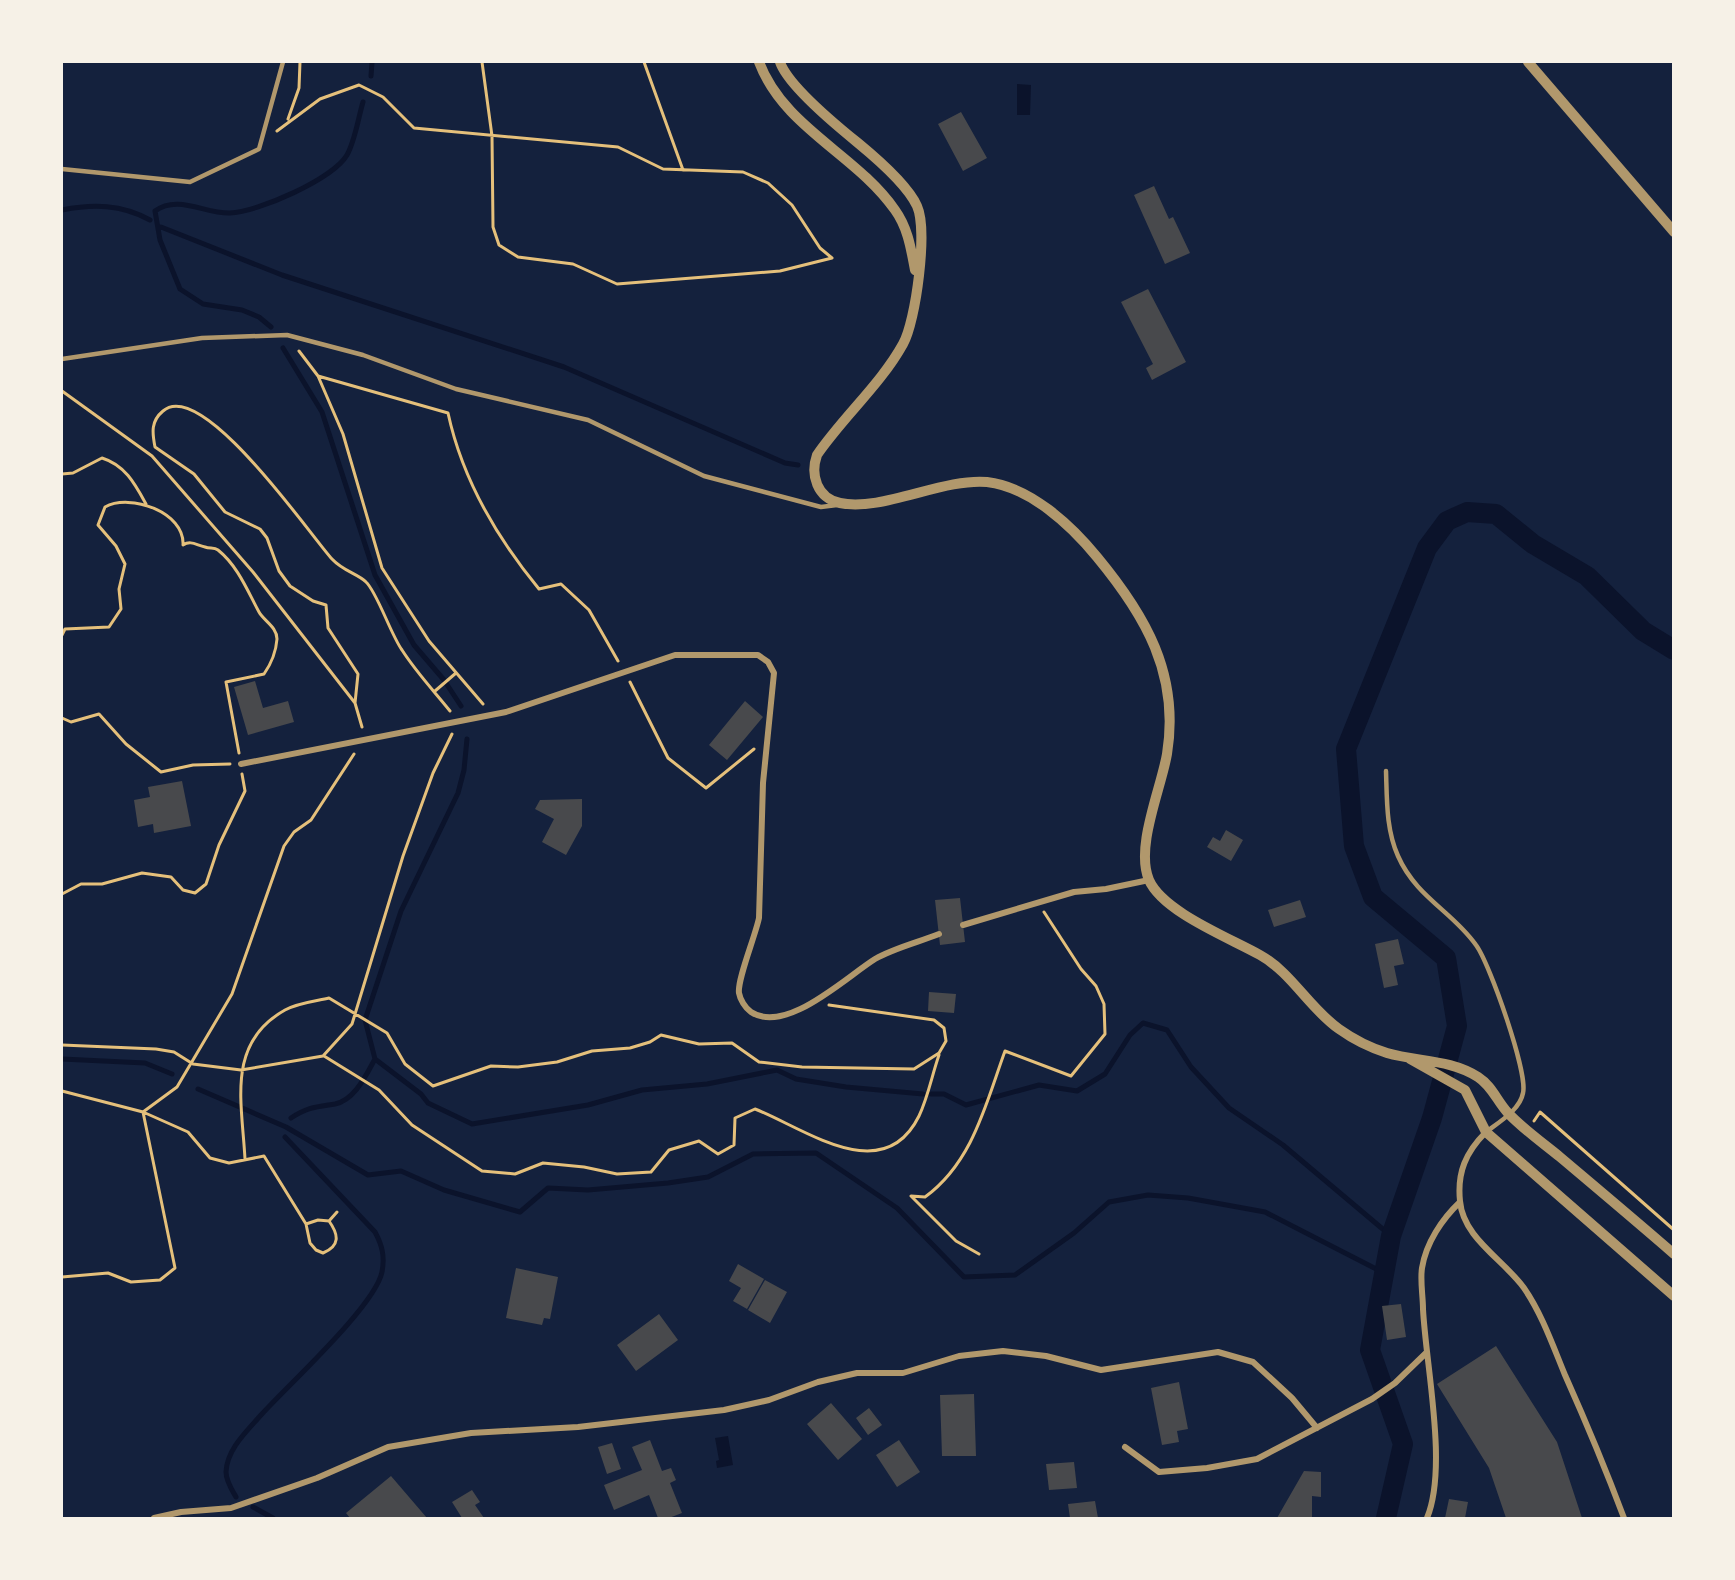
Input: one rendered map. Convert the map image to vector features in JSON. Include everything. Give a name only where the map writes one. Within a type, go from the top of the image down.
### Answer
[{"type":"street","points":[[759,62],[775,92],[794,116],[879,191],[896,210],[908,235],[917,282]]},
{"type":"street","points":[[780,62],[818,110],[881,162],[917,206],[921,247],[912,322],[888,368],[838,425],[814,463],[813,472],[819,488],[831,500],[849,504],[890,499],[969,482],[990,482],[1013,489],[1035,501],[1079,536],[1121,586],[1147,628],[1157,651],[1167,694],[1167,755],[1148,837],[1146,858],[1149,880],[1171,905],[1186,917],[1214,929],[1278,968],[1322,1017],[1341,1031],[1386,1053],[1436,1060],[1474,1074],[1487,1083],[1508,1113],[1674,1254]]},
{"type":"street","points":[[1528,62],[1674,232]]},
{"type":"street","points":[[241,764],[492,715],[623,670],[675,655],[733,653],[758,655],[768,662],[774,673],[763,783],[759,918],[755,940],[738,982],[739,995],[747,1009],[758,1016],[794,1012],[813,1003],[877,958],[939,934]]},
{"type":"street","points":[[963,925],[1074,892],[1149,880]]},
{"type":"street","points":[[1407,1057],[1465,1090],[1486,1132],[1674,1296]]},
{"type":"street","points":[[1486,1132],[1468,1150],[1461,1172],[1460,1202],[1465,1219],[1473,1232],[1524,1288],[1542,1320],[1624,1518]]},
{"type":"street","points":[[1427,1518],[1436,1484],[1436,1443],[1425,1353],[1422,1269],[1428,1247],[1445,1216],[1460,1202]]},
{"type":"street","points":[[154,1518],[181,1512],[231,1508],[317,1478],[388,1447],[471,1434],[578,1427],[724,1410],[769,1400],[818,1382],[857,1374],[903,1373],[959,1356],[1003,1351],[1046,1356],[1101,1370],[1218,1352],[1253,1362],[1292,1398],[1317,1428]]},
{"type":"street","points":[[1125,1447],[1159,1472],[1207,1468],[1257,1459],[1372,1399],[1395,1383],[1425,1353]]},
{"type":"lane","points":[[62,169],[190,182],[259,148],[283,62]]},
{"type":"lane","points":[[62,359],[202,338],[287,335],[363,355],[456,389],[596,423],[691,472],[735,486],[821,507],[849,504]]},
{"type":"lane","points":[[1386,771],[1389,826],[1398,857],[1417,887],[1472,939],[1490,970],[1524,1083],[1521,1100],[1486,1132]]},
{"type":"path","points":[[287,121],[299,88],[300,62]]},
{"type":"path","points":[[259,148],[287,121],[320,99],[359,86],[384,97],[414,128],[492,136],[618,147],[663,170],[743,172],[768,183],[792,205],[820,248],[832,258],[780,271],[617,284],[573,264],[518,257],[499,245],[493,227],[492,136],[482,62]]},
{"type":"path","points":[[644,62],[683,171]]},
{"type":"path","points":[[287,335],[318,376],[344,434],[382,568],[429,641],[492,715]]},
{"type":"path","points":[[318,376],[448,414],[455,448],[482,504],[518,563],[539,589],[561,584],[589,610],[668,758],[706,788],[769,737]]},
{"type":"path","points":[[62,391],[152,456],[253,572],[355,703]]},
{"type":"path","points":[[62,1045],[156,1049],[174,1052],[193,1064],[241,1070],[323,1056],[352,1024],[358,1013],[407,845],[433,773],[458,722],[402,650],[366,582],[349,574],[334,562],[302,524],[276,486],[244,452],[208,420],[176,406],[167,407],[155,417],[152,432],[155,447],[194,474],[225,512],[260,529],[267,538],[279,571],[290,586],[314,601],[326,605],[328,628],[358,674],[355,703],[365,739],[311,820],[294,832],[284,846],[232,994],[193,1064],[177,1087],[144,1112]]},
{"type":"path","points":[[62,474],[73,473],[102,458],[116,462],[134,482],[146,504]]},
{"type":"path","points":[[62,635],[65,629],[109,627],[121,609],[119,589],[125,564],[121,554],[98,525],[98,520],[105,507],[118,501],[146,504],[171,519],[183,540],[183,545],[193,543],[218,550],[240,574],[244,587],[257,604],[260,614],[275,632],[277,639],[274,656],[264,674],[226,682],[244,791],[219,846],[206,884],[195,893],[183,890],[171,877],[142,873],[102,884],[81,884],[62,894]]},
{"type":"path","points":[[434,691],[456,673]]},
{"type":"path","points":[[62,718],[70,722],[99,714],[126,744],[161,772],[193,765],[241,764]]},
{"type":"path","points":[[979,1254],[956,1241],[911,1196],[925,1197],[938,1187],[960,1162],[969,1148],[1005,1051],[1071,1076],[1105,1034],[1104,1004],[1096,986],[1081,969],[1038,903]]},
{"type":"path","points":[[245,1159],[241,1070],[250,1042],[264,1024],[287,1009],[329,998],[358,1013],[387,1033],[405,1064],[433,1086],[491,1066],[518,1067],[557,1062],[592,1051],[630,1048],[650,1042],[661,1035],[699,1044],[732,1042],[759,1062],[802,1067],[914,1069],[939,1053]]},
{"type":"path","points":[[323,1056],[379,1090],[412,1125],[482,1171],[515,1174],[543,1163],[584,1167],[617,1174],[651,1172],[669,1150],[699,1141],[718,1154],[734,1145],[735,1118],[754,1109],[786,1121],[823,1143],[865,1152],[884,1148],[901,1140],[919,1117],[939,1053],[946,1041],[944,1028],[933,1020],[813,1003]]},
{"type":"path","points":[[62,1091],[144,1112],[188,1132],[210,1158],[229,1163],[264,1156],[306,1224],[310,1243],[316,1250],[323,1253],[337,1242],[335,1230],[329,1221]]},
{"type":"path","points":[[62,1277],[108,1273],[132,1282],[160,1280],[175,1268],[144,1112]]},
{"type":"path","points":[[1528,1130],[1540,1112],[1674,1230]]},
{"type":"path","points":[[329,1221],[337,1212]]},
{"type":"path","points":[[306,1224],[318,1220],[329,1221]]},
{"type":"water","points":[[1017,84],[1031,85],[1030,115],[1017,115]]},
{"type":"water","points":[[728,1436],[733,1465],[717,1468],[716,1461],[719,1460],[715,1438]]},
{"type":"building","points":[[961,112],[987,158],[963,171],[938,124]]},
{"type":"building","points":[[1154,186],[1169,219],[1173,217],[1190,253],[1165,264],[1134,195]]},
{"type":"building","points":[[1148,289],[1186,362],[1152,380],[1146,368],[1153,364],[1121,302]]},
{"type":"building","points":[[255,681],[263,708],[288,701],[294,722],[248,735],[234,687]]},
{"type":"building","points":[[745,701],[763,717],[727,760],[709,745]]},
{"type":"building","points":[[182,781],[191,826],[154,833],[153,824],[138,827],[134,800],[150,797],[148,787]]},
{"type":"building","points":[[582,799],[582,826],[566,855],[542,842],[554,819],[535,809],[540,800]]},
{"type":"building","points":[[1226,830],[1243,840],[1231,861],[1207,847],[1213,837],[1220,841]]},
{"type":"building","points":[[960,898],[965,942],[940,945],[935,900]]},
{"type":"building","points":[[1300,900],[1306,917],[1274,927],[1268,910]]},
{"type":"building","points":[[1398,939],[1404,964],[1394,966],[1398,985],[1384,988],[1375,944]]},
{"type":"building","points":[[929,992],[956,994],[954,1013],[928,1011]]},
{"type":"building","points":[[738,1264],[764,1279],[747,1309],[733,1301],[741,1288],[729,1281]]},
{"type":"building","points":[[516,1268],[558,1277],[550,1319],[544,1318],[542,1325],[506,1318]]},
{"type":"building","points":[[765,1280],[787,1292],[770,1323],[748,1310]]},
{"type":"building","points":[[1401,1304],[1406,1337],[1387,1340],[1382,1306]]},
{"type":"building","points":[[659,1314],[678,1340],[636,1371],[617,1345]]},
{"type":"building","points":[[1496,1346],[1557,1442],[1582,1518],[1506,1518],[1489,1468],[1437,1384]]},
{"type":"building","points":[[1179,1382],[1188,1429],[1177,1431],[1179,1442],[1162,1445],[1151,1388]]},
{"type":"building","points":[[974,1394],[976,1456],[942,1456],[940,1395]]},
{"type":"building","points":[[831,1403],[862,1439],[838,1460],[807,1424]]},
{"type":"building","points":[[869,1408],[882,1425],[868,1435],[856,1418]]},
{"type":"building","points":[[650,1440],[662,1471],[671,1468],[676,1480],[670,1483],[682,1513],[669,1518],[658,1518],[649,1495],[614,1510],[604,1485],[642,1470],[632,1447]]},
{"type":"building","points":[[899,1440],[920,1472],[897,1487],[876,1455]]},
{"type":"building","points":[[612,1443],[621,1469],[607,1474],[598,1447]]},
{"type":"building","points":[[1074,1462],[1077,1488],[1049,1490],[1046,1464]]},
{"type":"building","points":[[1304,1471],[1321,1472],[1321,1497],[1312,1496],[1312,1518],[1277,1518]]},
{"type":"building","points":[[391,1476],[427,1518],[350,1518],[346,1513]]},
{"type":"building","points":[[472,1490],[480,1502],[475,1505],[484,1518],[462,1518],[452,1502]]},
{"type":"building","points":[[1449,1499],[1468,1502],[1465,1518],[1445,1518]]},
{"type":"building","points":[[1095,1501],[1098,1518],[1070,1518],[1068,1504]]},
{"type":"waterway","points":[[371,76],[372,62]]},
{"type":"waterway","points":[[271,327],[259,317],[242,310],[203,304],[180,289],[160,240],[155,211],[164,206],[182,204],[230,213],[258,207],[294,193],[327,174],[347,155],[363,102]]},
{"type":"waterway","points":[[62,210],[96,206],[118,208],[150,220]]},
{"type":"waterway","points":[[161,227],[282,275],[564,367],[785,463],[798,465]]},
{"type":"waterway","points":[[283,348],[322,412],[375,575],[414,645],[444,680],[461,706]]},
{"type":"waterway","points":[[1386,1518],[1403,1444],[1370,1350],[1391,1236],[1432,1118],[1457,1026],[1446,958],[1373,897],[1354,846],[1346,749],[1427,548],[1447,521],[1467,512],[1496,514],[1533,544],[1587,576],[1643,631],[1674,650]]},
{"type":"waterway","points":[[467,739],[464,770],[458,793],[401,911],[365,1020],[375,1059],[421,1094],[428,1103],[472,1124],[588,1105],[642,1090],[707,1084],[777,1070],[796,1079],[846,1087],[923,1094]]},
{"type":"waterway","points":[[931,1094],[944,1094],[966,1105],[1039,1085],[1077,1091],[1105,1074],[1130,1035],[1143,1023],[1167,1030],[1191,1067],[1229,1108],[1283,1145],[1391,1236]]},
{"type":"waterway","points":[[62,1059],[145,1063],[172,1074]]},
{"type":"waterway","points":[[291,1118],[307,1110],[342,1102],[348,1098],[364,1079],[375,1059]]},
{"type":"waterway","points":[[198,1089],[286,1127],[368,1175],[401,1171],[444,1190],[520,1212],[548,1188],[588,1190],[668,1183],[708,1177],[753,1154],[816,1153],[897,1208],[964,1277],[1015,1275],[1074,1233],[1109,1202],[1148,1195],[1188,1198],[1265,1212],[1384,1273]]},
{"type":"waterway","points":[[236,1497],[228,1482],[226,1472],[234,1448],[261,1415],[348,1324],[376,1287],[383,1266],[382,1251],[375,1232],[285,1137]]},
{"type":"waterway","points":[[253,1507],[273,1518]]}]
